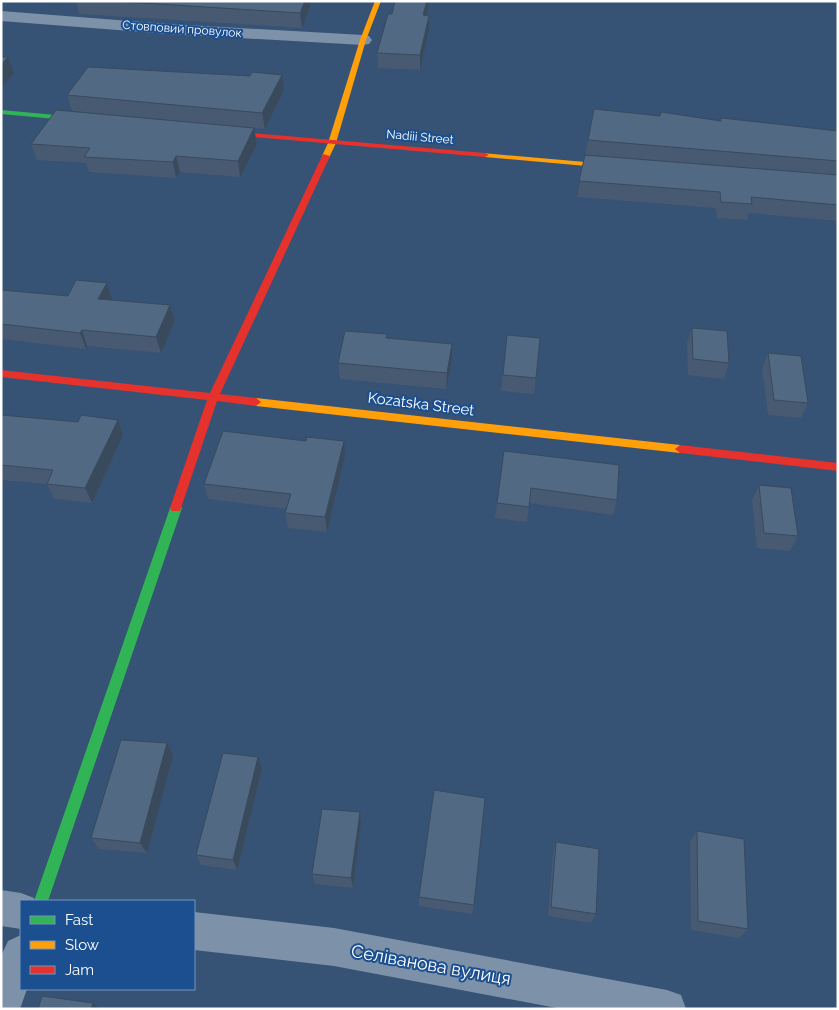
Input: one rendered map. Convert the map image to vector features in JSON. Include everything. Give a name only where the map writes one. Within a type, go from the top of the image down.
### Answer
[{"type":"street","points":[[41,900],[214,396],[332,143],[362,40],[378,1]]},
{"type":"street","name":"Стовповий провулок","points":[[1,16],[169,29],[362,40]]},
{"type":"street","points":[[1,112],[98,121]]},
{"type":"street","name":"Nadiii Street","points":[[205,131],[629,168]]},
{"type":"street","name":"Kozatska Street","points":[[1,373],[838,467]]},
{"type":"street","points":[[1,908],[20,911]]},
{"type":"street","name":"Селіванова вулиця","points":[[195,931],[334,947],[667,1009]]},
{"type":"street","points":[[1,1008],[20,957]]},
{"type":"building","points":[[111,1],[305,1],[300,13]]},
{"type":"building","points":[[395,1],[427,1],[423,15],[429,16],[420,55],[377,53],[388,14],[392,14]]},
{"type":"building","points":[[1,57],[8,57],[1,65]]},
{"type":"building","points":[[88,67],[250,76],[252,72],[282,75],[262,113],[67,95]]},
{"type":"building","points":[[594,109],[660,116],[661,112],[721,121],[721,118],[838,131],[838,161],[588,140]]},
{"type":"building","points":[[56,110],[254,128],[238,161],[176,156],[173,162],[84,157],[90,148],[31,144]]},
{"type":"building","points":[[585,155],[838,175],[838,205],[751,197],[752,204],[721,202],[720,192],[579,181]]},
{"type":"building","points":[[76,280],[107,283],[98,299],[170,305],[156,337],[82,330],[80,333],[1,324],[1,290],[68,296]]},
{"type":"building","points":[[692,328],[727,331],[729,363],[693,359]]},
{"type":"building","points":[[345,331],[387,334],[386,338],[452,344],[447,373],[338,363]]},
{"type":"building","points":[[507,335],[540,338],[536,378],[503,375]]},
{"type":"building","points":[[768,353],[801,356],[808,403],[774,400]]},
{"type":"building","points":[[1,415],[78,422],[81,415],[118,420],[85,488],[47,484],[53,470],[1,465]]},
{"type":"building","points":[[223,431],[306,441],[307,437],[344,441],[325,517],[285,513],[291,494],[204,484]]},
{"type":"building","points":[[504,451],[619,465],[617,500],[531,488],[529,507],[497,503]]},
{"type":"building","points":[[759,485],[791,488],[798,536],[764,533]]},
{"type":"building","points":[[121,740],[167,743],[140,843],[91,838]]},
{"type":"building","points":[[223,753],[258,757],[233,860],[196,855]]},
{"type":"building","points":[[434,790],[485,798],[474,905],[419,897]]},
{"type":"building","points":[[322,809],[360,812],[351,878],[312,874]]},
{"type":"building","points":[[697,831],[744,839],[748,929],[698,921]]},
{"type":"building","points":[[556,842],[599,849],[596,914],[551,907]]},
{"type":"building","points":[[42,996],[93,1003],[91,1009],[38,1009]]},
{"type":"traffic: fast","points":[[1,112],[89,120]]},
{"type":"traffic: fast","points":[[41,900],[176,508]]},
{"type":"traffic: slow","points":[[326,156],[332,143],[363,40],[378,1]]},
{"type":"traffic: slow","points":[[485,155],[620,167]]},
{"type":"traffic: slow","points":[[256,402],[680,449]]},
{"type":"traffic: jam","points":[[219,132],[485,155]]},
{"type":"traffic: jam","points":[[176,508],[214,396],[326,156]]},
{"type":"traffic: jam","points":[[1,373],[256,402]]},
{"type":"traffic: jam","points":[[680,449],[838,467]]}]
